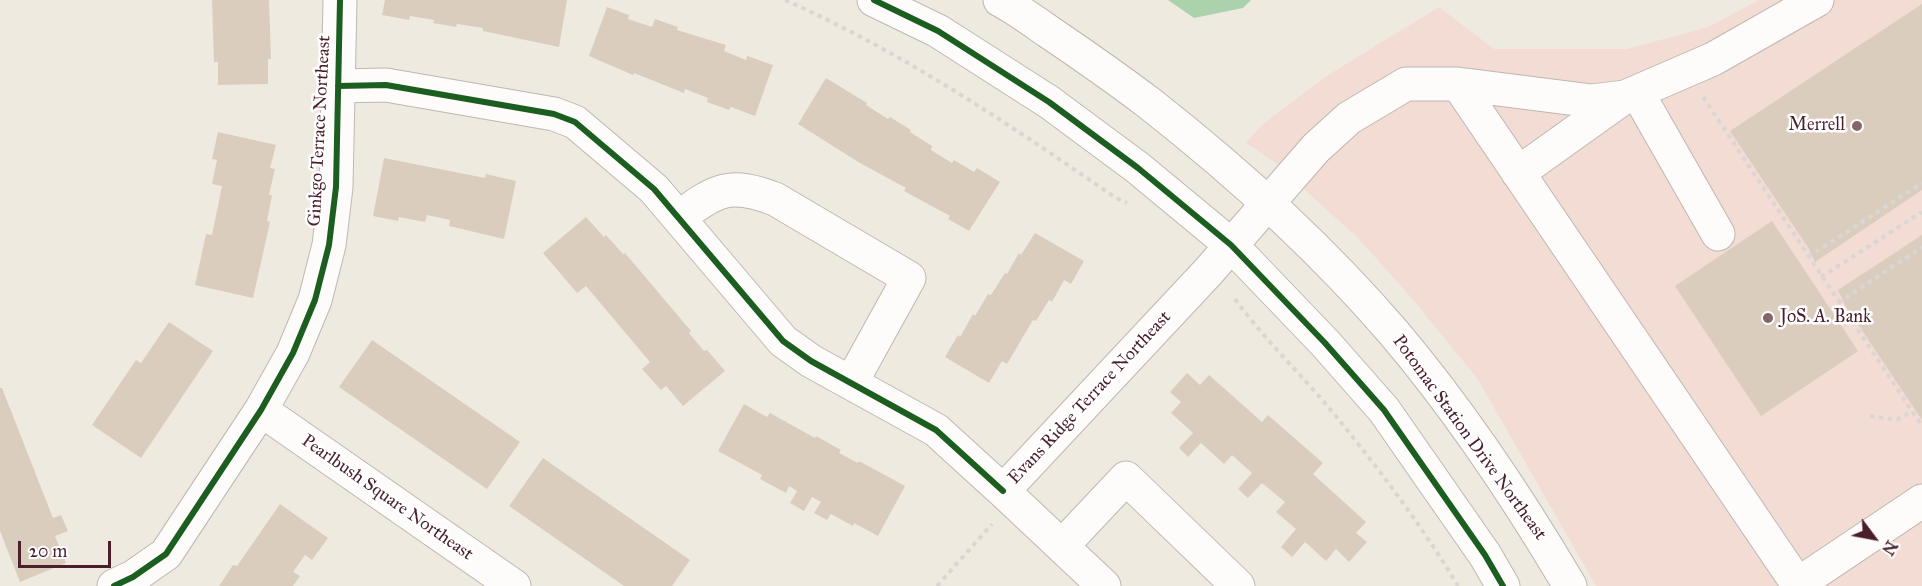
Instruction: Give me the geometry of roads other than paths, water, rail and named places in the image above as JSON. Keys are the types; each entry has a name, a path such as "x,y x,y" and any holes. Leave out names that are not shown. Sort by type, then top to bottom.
{"street":[{"name":"Ginkgo Terrace Northeast","path":"114,586 133,577 166,554 261,410 293,353 315,300 329,245 336,187 340,0"},
{"path":"874,0 938,32 1049,102 1138,168 1231,245 1384,410 1485,555 1503,586"},
{"name":"Potomac Station Drive Northeast","path":"1000,0 1107,71 1230,169 1333,266 1394,333 1437,387 1508,486 1570,586"},
{"path":"1518,172 1631,95 1713,58 1817,0"},
{"path":"1231,245 1316,148 1349,118 1406,84 1458,84 1592,101 1631,95"},
{"path":"1458,84 1799,585 1922,501"},
{"path":"338,86 386,85 554,114 575,122 654,189 783,341 811,361 936,430 1008,496"},
{"path":"1631,95 1718,234"},
{"path":"680,217 706,197 730,190 753,190 776,199 909,278 851,383"},
{"name":"Evans Ridge Terrace Northeast","path":"1104,586 1008,496 1231,245"},
{"name":"Pearlbush Square Northeast","path":"261,410 514,586"},
{"path":"1062,546 1126,478 1238,586"}],"place":[{"name":"Merrell","path":"1857,126"},
{"name":"JoS. A. Bank","path":"1768,318"}]}
